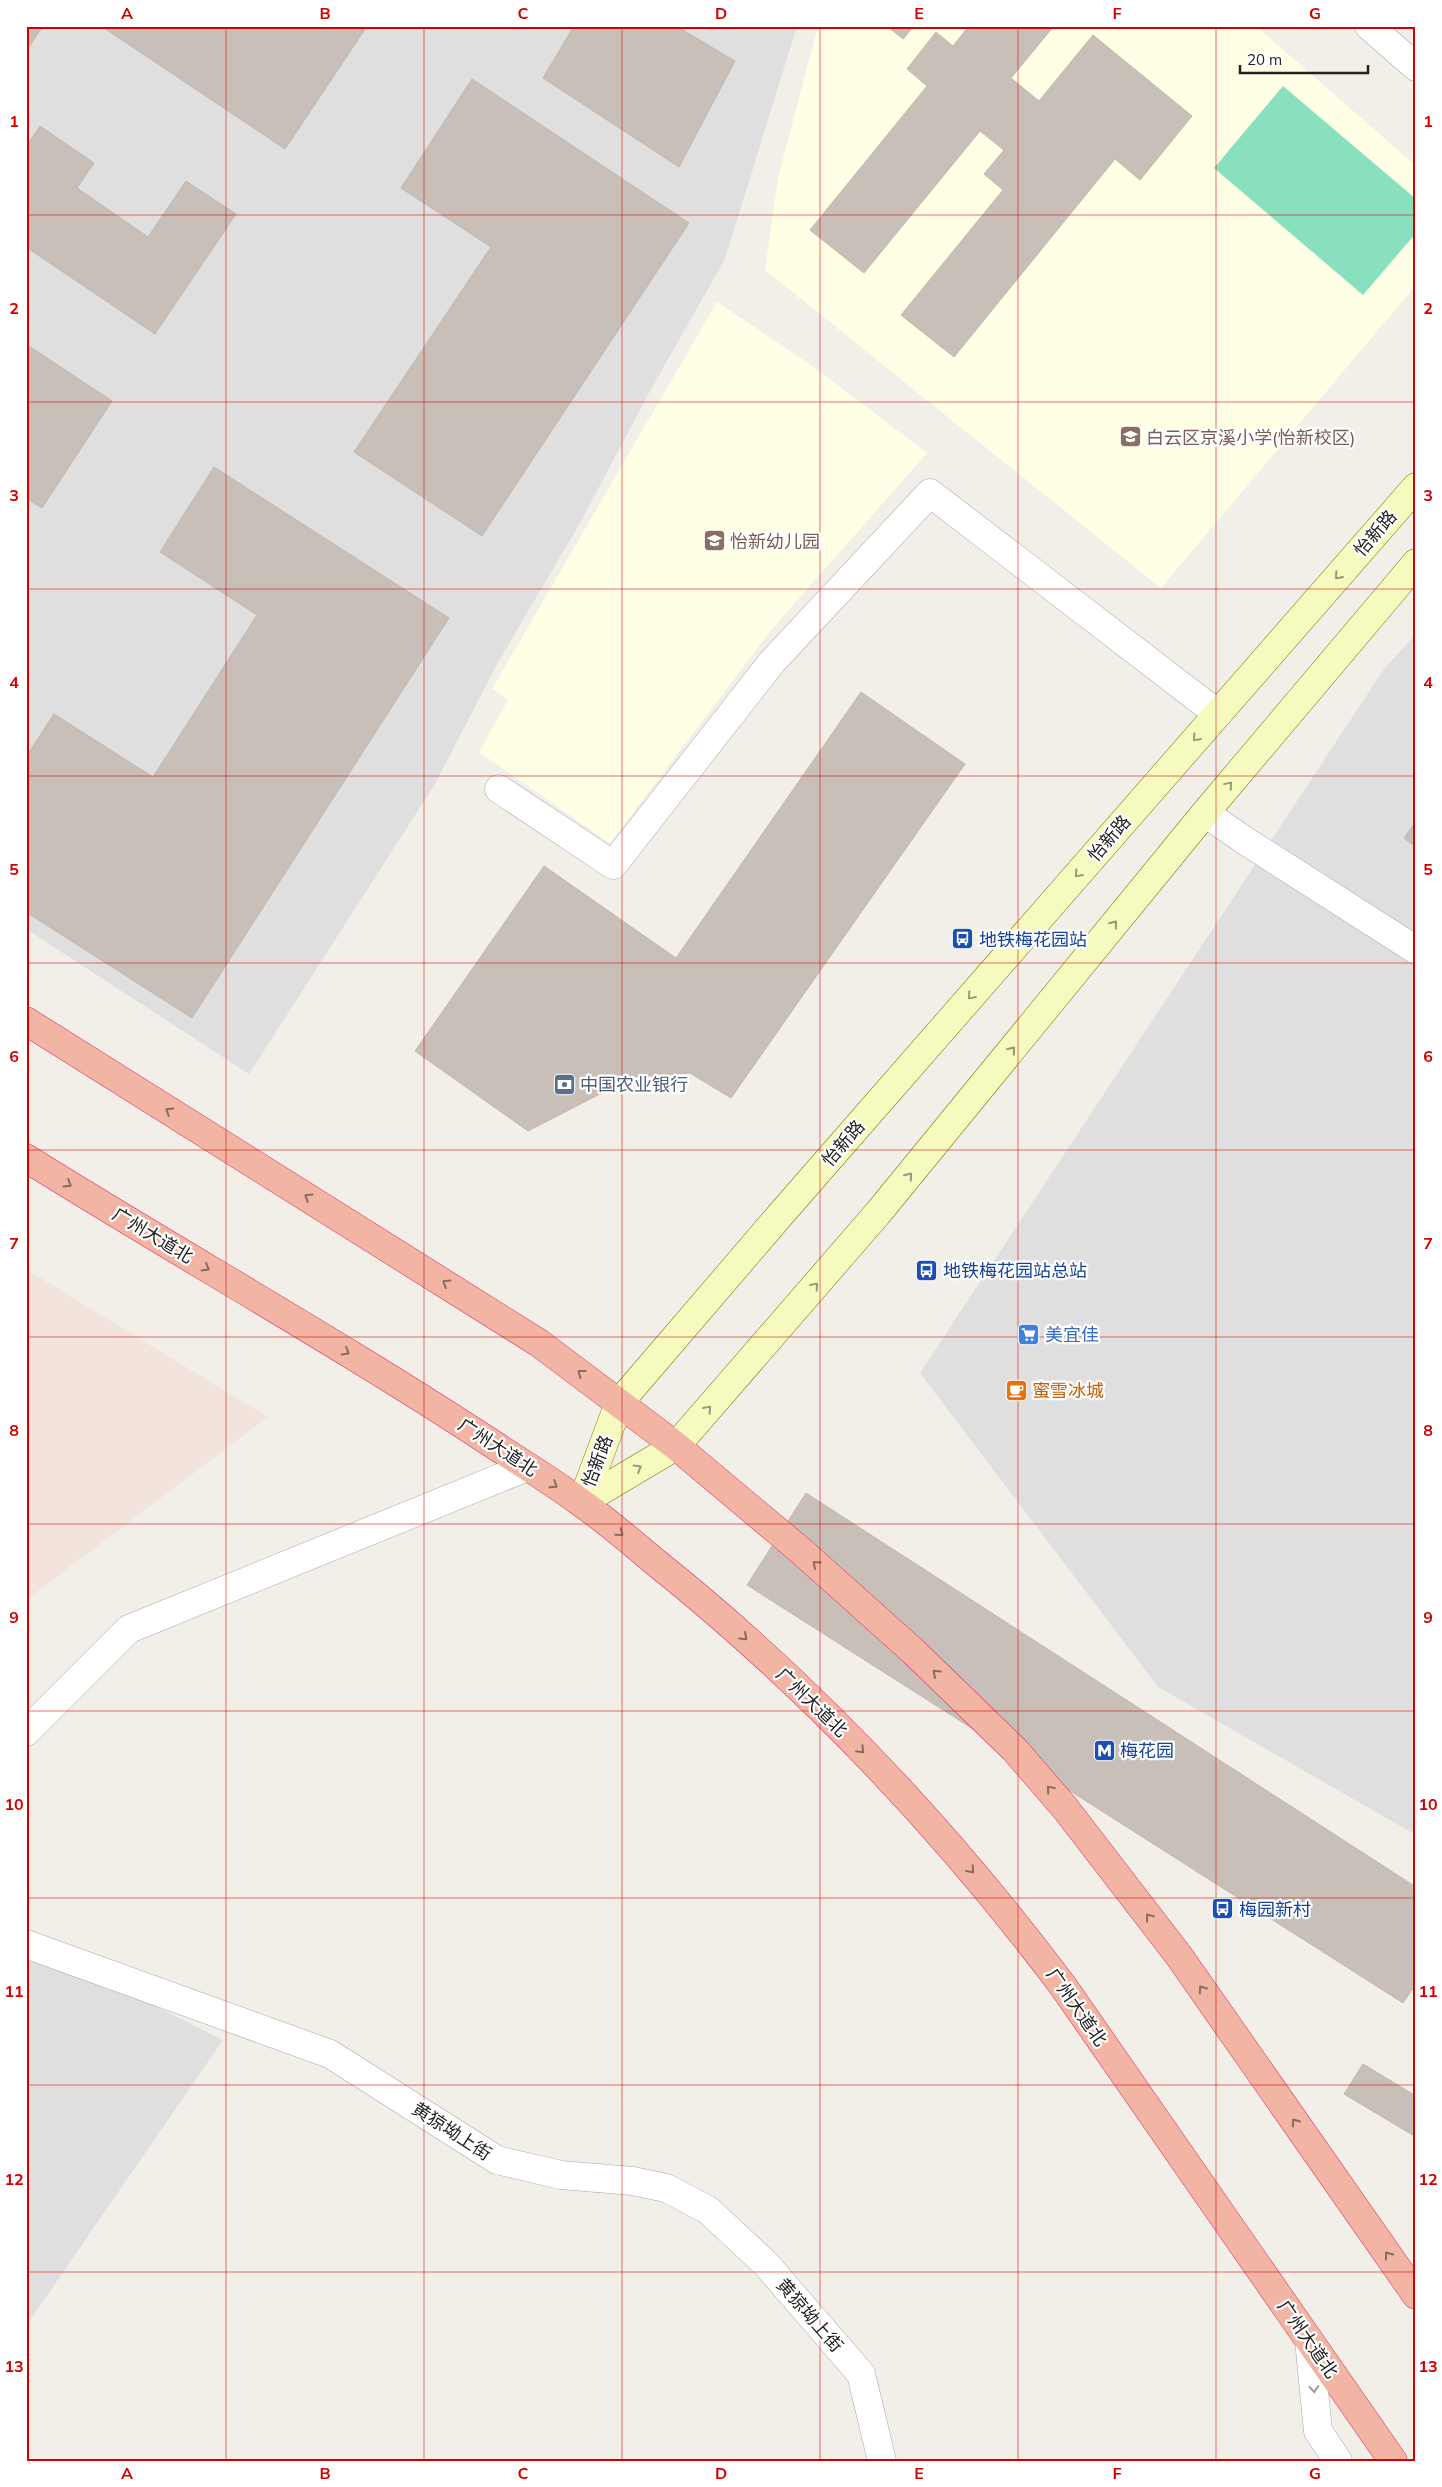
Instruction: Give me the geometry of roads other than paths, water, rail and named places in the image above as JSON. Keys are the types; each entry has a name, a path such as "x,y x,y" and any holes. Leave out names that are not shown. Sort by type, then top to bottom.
{"highway":[{"path":"26,1021 540,1343 676,1446 800,1550 914,1652 1009,1744 1041,1779 1179,1956 1416,2296"},
{"name":"广州大道北","path":"26,1158 348,1353 582,1502 711,1607 814,1702 923,1816 988,1890 1063,1986 1393,2461"}],"main road":[{"name":"怡新路","path":"582,1502 619,1403 1416,487"},
{"name":"怡新路","path":"582,1502 676,1446 878,1213 1205,813 1416,562"}],"street":[{"path":"1370,26 1416,67"},
{"path":"499,789 613,865 772,662 930,493 1218,714"},
{"path":"1205,813 1416,950"},
{"path":"26,1732 128,1629 527,1467"},
{"name":"黄猄坳上街","path":"26,1944 330,2054 497,2160 561,2175 633,2180 666,2188 708,2210 766,2264 861,2374 882,2461"},
{"path":"1309,2340 1318,2431 1338,2461"}],"place":[{"name":"白云区京溪小学(怡新校区)","path":"1130,437"},
{"name":"怡新幼儿园","path":"714,541"},
{"name":"地铁梅花园站","path":"963,939"},
{"name":"中国农业银行","path":"564,1084"},
{"name":"地铁梅花园站总站","path":"927,1270"},
{"name":"美宜佳","path":"1029,1334"},
{"name":"蜜雪冰城","path":"1016,1390"},
{"name":"梅花园","path":"1104,1750"},
{"name":"梅园新村","path":"1223,1909"}]}
